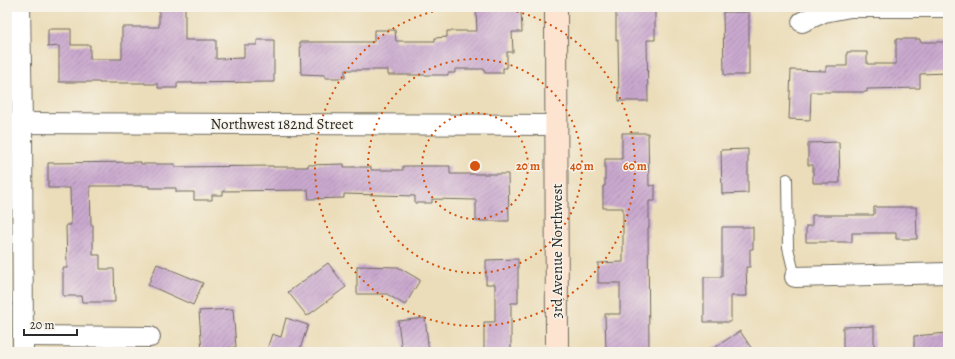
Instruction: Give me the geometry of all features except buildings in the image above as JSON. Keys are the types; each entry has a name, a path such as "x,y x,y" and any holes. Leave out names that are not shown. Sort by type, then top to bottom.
{"street":[{"path":"20,7 15,123 15,266 23,344 150,336"},
{"name":"3rd Avenue Northwest","path":"556,7 557,352"},
{"path":"802,22 824,12 850,7 948,7"},
{"name":"Northwest 182nd Street","path":"15,123 556,125"},
{"path":"795,277 948,274"}],"lane":[{"path":"787,179 788,248 795,277"}]}
